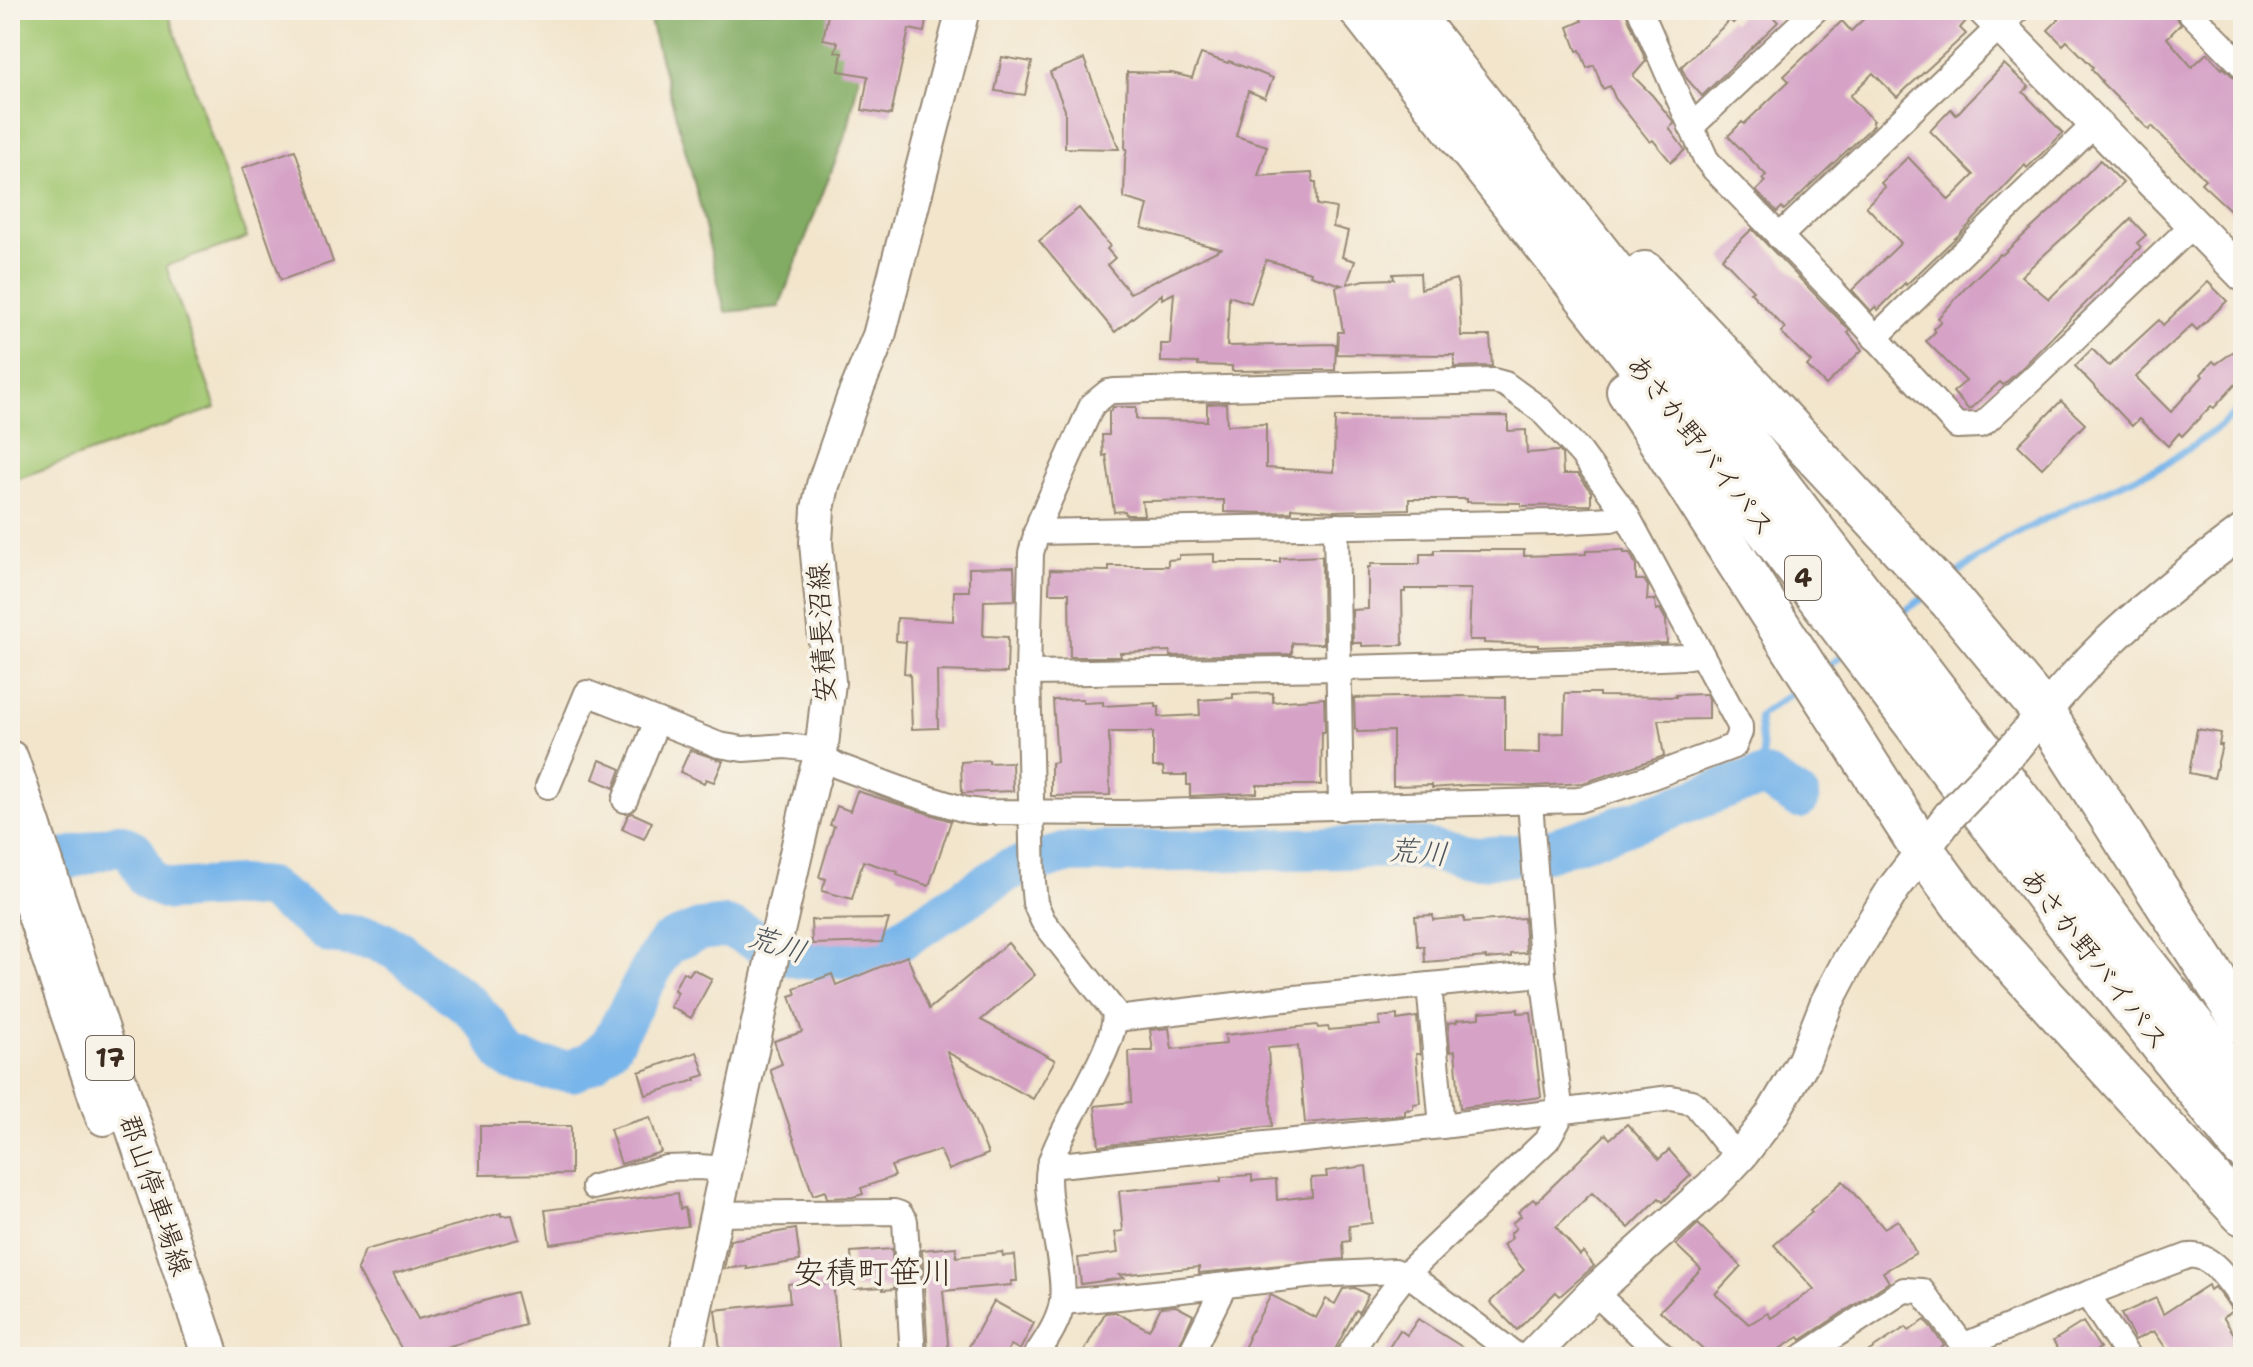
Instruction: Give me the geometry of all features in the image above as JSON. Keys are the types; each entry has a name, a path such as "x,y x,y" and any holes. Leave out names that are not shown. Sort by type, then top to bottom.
{"highway":[{"name":"あさか野バイパス","path":"1361,10 1712,457 2103,970 2243,1148"},
{"name":"あさか野バイパス","path":"1408,10 1711,396 2136,953 2243,1088"},
{"path":"1428,95 1479,189 1504,226 1586,330 1635,401 1922,849 1973,919 2243,1214"},
{"path":"1481,102 1530,142 1630,256 1951,601 2044,713 2243,1023"}],"main road":[{"name":"郡山停車場線","path":"10,759 211,1357"},
{"name":"郡山停車場線","path":"10,838 184,1357"}],"street":[{"name":"安積長沼線","path":"685,1357 780,919 821,754 829,682 818,568 818,509 823,485 886,310 963,10"},
{"path":"1640,10 1706,159 1957,426 1980,425 2194,224"},
{"path":"1691,127 1815,10"},
{"path":"2188,10 2243,66"},
{"path":"1779,237 2001,16 2095,124 2243,275"},
{"path":"1875,338 2095,124"},
{"path":"548,786 587,693 728,747 801,747 821,754 838,766 966,810 1030,814 1579,800 1734,746 1740,726 1626,514 1581,453 1541,410 1505,384 1494,381 1108,392 1092,405 1036,532 1031,553 1028,673 1030,814 1035,903 1048,928 1114,1011 1116,1019 1049,1166 1048,1188 1062,1302 1049,1335 1035,1357"},
{"path":"1036,532 1556,522 1611,519 1626,514"},
{"path":"1336,526 1341,808"},
{"path":"1531,1357 1594,1292 1711,1187 1741,1155 1771,1116 1804,1060 1827,1002 1848,962 1894,888 1950,815 2116,635 2184,576 2243,531"},
{"path":"1028,673 1530,664 1701,654"},
{"path":"625,800 657,721"},
{"path":"1348,1357 1406,1274 1547,1140 1558,1121 1530,802"},
{"path":"1116,1019 1543,974"},
{"path":"1429,985 1442,1126"},
{"path":"1049,1166 1442,1126 1671,1098 1696,1105 1725,1142 1741,1155"},
{"path":"594,1187 666,1168 726,1169"},
{"path":"715,1214 900,1214 905,1221 913,1357"},
{"path":"1802,1357 1904,1290 1922,1291 1968,1351 2087,1294 2197,1254 2208,1259 2243,1300"},
{"path":"1062,1302 1329,1274 1395,1271 1406,1274 1518,1357"},
{"path":"1189,1357 1224,1286"},
{"path":"1594,1292 1664,1357"},
{"path":"2087,1294 2128,1357"}],"green space":[{"path":"10,10 167,10 247,238 166,266 216,408 16,479 10,461"},
{"path":"647,10 873,10 848,128 779,307 725,312 697,193"}],"building":[{"path":"829,10 928,10 924,32 909,29 891,115 862,110 868,76 839,71 842,53 835,52 838,42 823,39"},
{"path":"1596,10 1625,10 1646,61 1633,76 1673,121 1669,128 1685,150 1671,162 1653,140 1650,142 1615,98 1610,86 1603,89 1594,65 1587,68 1580,50 1577,51 1568,27 1582,21 1580,16"},
{"path":"1746,10 1767,10 1778,22 1702,96 1681,67 1730,20 1733,23"},
{"path":"1873,10 1955,10 1966,21 1960,28 1966,34 1897,97 1873,73 1850,96 1874,121 1874,125 1784,210 1782,207 1777,212 1756,191 1765,182 1762,179 1766,175 1728,136 1789,81 1784,76 1842,21 1851,31"},
{"path":"2068,10 2170,10 2181,24 2167,38 2192,67 2207,53 2243,86 2243,222 2201,183 2205,179 2152,126 2149,130 2101,82 2091,69 2093,67 2067,41 2063,45 2048,30"},
{"path":"1201,54 1273,78 1265,98 1248,91 1236,136 1267,146 1258,176 1312,173 1313,182 1316,182 1317,205 1336,208 1333,227 1348,231 1342,257 1355,261 1347,284 1394,279 1393,274 1420,273 1421,289 1456,279 1461,336 1490,336 1492,366 1454,367 1454,355 1337,354 1338,332 1343,332 1336,287 1342,285 1310,275 1311,272 1266,260 1251,303 1229,296 1227,346 1336,344 1335,370 1232,371 1232,366 1161,362 1161,344 1170,344 1174,293 1162,299 1162,294 1115,332 1039,241 1079,208 1110,246 1107,249 1115,258 1107,265 1130,293 1221,249 1142,228 1148,205 1124,198 1127,72 1172,73 1192,78"},
{"path":"1002,57 1032,62 1025,95 995,91"},
{"path":"1084,59 1119,149 1065,148 1065,110 1050,72"},
{"path":"2004,64 2029,87 2023,92 2063,133 2027,168 2025,165 1968,226 1906,285 1878,310 1875,307 1871,311 1852,290 1901,243 1866,206 1885,187 1881,183 1908,157 1949,200 1974,175 1930,131 1951,109 1956,115"},
{"path":"295,150 333,262 281,280 242,168"},
{"path":"2100,160 2123,183 2021,276 2049,299 2131,219 2146,235 2137,243 2141,247 2019,371 2003,385 2000,382 1969,410 1953,392 1966,381 1926,341 1941,321 1938,318 1970,283 2060,202"},
{"path":"1752,229 1850,331 1848,333 1862,350 1826,385 1807,366 1811,362 1781,332 1785,328 1722,258"},
{"path":"2208,282 2227,301 2197,330 2192,325 2136,377 2171,412 2213,361 2216,364 2243,345 2243,376 2214,408 2211,406 2168,446 2139,419 2132,426 2075,366 2092,349 2109,366 2159,320 2163,325"},
{"path":"2061,401 2085,424 2042,468 2018,445"},
{"path":"1226,403 1227,425 1266,424 1266,468 1334,472 1335,417 1508,416 1508,431 1526,430 1527,453 1559,451 1562,454 1563,474 1578,474 1591,492 1591,505 1521,506 1521,503 1467,502 1467,499 1409,499 1409,509 1333,511 1292,508 1292,512 1264,513 1224,512 1224,500 1142,501 1144,515 1114,512 1102,435 1109,435 1109,411 1113,407 1136,407 1136,418 1141,420 1207,421 1207,404"},
{"path":"1434,550 1524,550 1524,556 1624,550 1624,553 1630,553 1636,565 1636,580 1644,580 1648,586 1647,600 1655,600 1656,610 1660,609 1666,620 1667,643 1538,647 1469,640 1471,589 1405,589 1402,592 1403,645 1362,646 1362,643 1353,643 1352,610 1368,609 1368,567 1371,564 1420,564 1420,554 1434,554"},
{"path":"1214,554 1214,562 1280,562 1280,558 1322,556 1323,644 1292,643 1292,654 1170,656 1170,651 1120,653 1121,657 1070,657 1069,593 1049,593 1050,570 1109,571 1109,566 1168,566 1168,560 1179,559 1179,555"},
{"path":"1014,567 1015,600 984,601 983,636 1008,637 1007,673 937,671 938,728 912,729 910,674 904,673 906,642 896,641 897,618 953,621 954,591 969,591 969,568"},
{"path":"1273,693 1273,702 1324,698 1321,785 1257,785 1257,793 1190,796 1187,775 1164,775 1163,767 1153,767 1153,732 1109,732 1110,795 1051,796 1051,763 1057,762 1053,700 1083,699 1083,703 1103,702 1103,706 1156,703 1159,717 1200,715 1199,700 1233,698 1233,694"},
{"path":"1565,693 1676,697 1706,694 1709,719 1658,720 1664,756 1583,783 1535,786 1393,786 1393,731 1357,732 1355,729 1354,698 1505,697 1505,752 1540,753 1540,734 1564,733"},
{"path":"2197,729 2221,733 2219,745 2222,745 2214,778 2189,773"},
{"path":"690,750 723,761 714,782 706,779 704,783 680,772"},
{"path":"600,760 621,769 614,788 593,779"},
{"path":"989,760 989,763 1012,762 1013,791 962,793 961,762"},
{"path":"857,791 951,821 929,886 863,861 852,899 822,891 826,879 819,877 834,826 830,825 837,806 850,811"},
{"path":"632,813 652,822 644,839 622,829"},
{"path":"1433,915 1433,920 1464,917 1464,922 1524,918 1526,953 1511,954 1511,957 1425,962 1424,946 1418,946 1415,916"},
{"path":"889,919 882,942 812,944 811,920"},
{"path":"1008,943 1035,975 981,1020 1055,1060 1033,1099 947,1052 988,1154 949,1170 940,1150 891,1166 895,1176 861,1188 863,1194 827,1198 825,1191 813,1195 770,1069 782,1064 774,1041 802,1032 790,996 796,994 794,988 832,974 836,985 907,956 929,1009"},
{"path":"693,969 712,979 691,1018 670,1007 683,972 689,975"},
{"path":"1518,1009 1518,1013 1531,1012 1541,1097 1460,1108 1455,1051 1450,1052 1448,1023 1480,1018 1480,1012"},
{"path":"1397,1015 1397,1020 1417,1017 1420,1054 1416,1054 1420,1103 1413,1104 1413,1109 1405,1110 1405,1115 1305,1123 1298,1046 1268,1048 1272,1126 1099,1146 1095,1106 1131,1102 1129,1051 1153,1051 1150,1030 1169,1028 1172,1049 1226,1044 1225,1035 1317,1025 1329,1030 1380,1025 1379,1017"},
{"path":"697,1052 705,1075 646,1095 639,1072"},
{"path":"650,1117 661,1152 621,1164 610,1129"},
{"path":"1627,1124 1659,1159 1669,1150 1691,1175 1663,1202 1659,1198 1629,1228 1592,1193 1556,1227 1594,1266 1560,1296 1556,1292 1517,1330 1490,1302 1524,1270 1503,1245 1512,1238 1510,1234 1516,1228 1512,1223 1521,1216 1518,1212 1533,1199 1536,1202 1606,1134 1610,1139"},
{"path":"480,1126 571,1126 571,1174 480,1175"},
{"path":"1366,1166 1372,1223 1349,1226 1350,1241 1343,1242 1344,1259 1199,1273 1199,1267 1119,1275 1124,1278 1081,1284 1078,1258 1118,1253 1115,1232 1123,1231 1119,1191 1252,1175 1252,1181 1276,1179 1277,1200 1312,1196 1311,1178 1327,1177 1326,1171"},
{"path":"1843,1181 1884,1228 1898,1220 1916,1253 1883,1272 1889,1282 1801,1340 1799,1337 1766,1357 1711,1357 1660,1311 1701,1269 1676,1245 1698,1224 1741,1266 1715,1294 1749,1324 1768,1313 1771,1318 1814,1289 1774,1245"},
{"path":"678,1193 680,1209 685,1208 688,1226 550,1244 545,1210"},
{"path":"501,1213 501,1216 512,1215 519,1239 393,1274 418,1319 516,1292 525,1325 435,1350 439,1357 406,1357 357,1269 365,1250"},
{"path":"796,1229 800,1261 747,1269 747,1266 724,1269 730,1240"},
{"path":"956,1247 956,1257 1002,1252 1003,1256 1015,1255 1017,1281 1011,1281 1011,1285 943,1291 949,1353 928,1355 922,1250"},
{"path":"892,1249 894,1289 853,1289 851,1252"},
{"path":"815,1281 815,1284 833,1283 840,1357 721,1357 715,1310 790,1302 788,1284"},
{"path":"2208,1285 2210,1290 2214,1287 2233,1311 2223,1317 2243,1348 2243,1357 2172,1357 2154,1331 2135,1340 2121,1314 2156,1298 2163,1314"},
{"path":"1355,1288 1368,1295 1359,1312 1356,1310 1331,1357 1240,1357 1271,1295 1316,1318 1326,1299 1335,1304 1343,1289"},
{"path":"994,1301 1034,1323 1020,1350 1011,1345 1004,1357 970,1357 974,1351 966,1352"},
{"path":"1176,1306 1193,1315 1174,1357 1081,1357 1105,1313 1115,1312 1149,1330 1161,1307"},
{"path":"1418,1319 1478,1357 1383,1357 1400,1330 1407,1335"},
{"path":"1925,1320 1944,1345 1926,1357 1860,1357 1906,1327 1909,1331"},
{"path":"2083,1322 2100,1348 2087,1357 2064,1357 2053,1341"}],"waterway":[{"path":"1947,580 2001,542 2072,505 2164,465 2220,427 2243,405"},
{"path":"1895,618 1927,595"},
{"path":"1824,669 1846,653"},
{"path":"1765,777 1759,716 1801,686"},
{"name":"荒川","path":"10,875 119,844 134,851 148,879 171,890 240,886 268,888 331,933 374,939 397,950 470,1006 512,1060 572,1071 593,1061 611,1044 668,943 700,930 726,927 801,958 868,957 1009,870 1066,853 1411,847 1476,858 1507,856 1546,851 1765,777 1799,798"}],"district":[{"name":"安積町笹川","path":"873,1272"}]}
